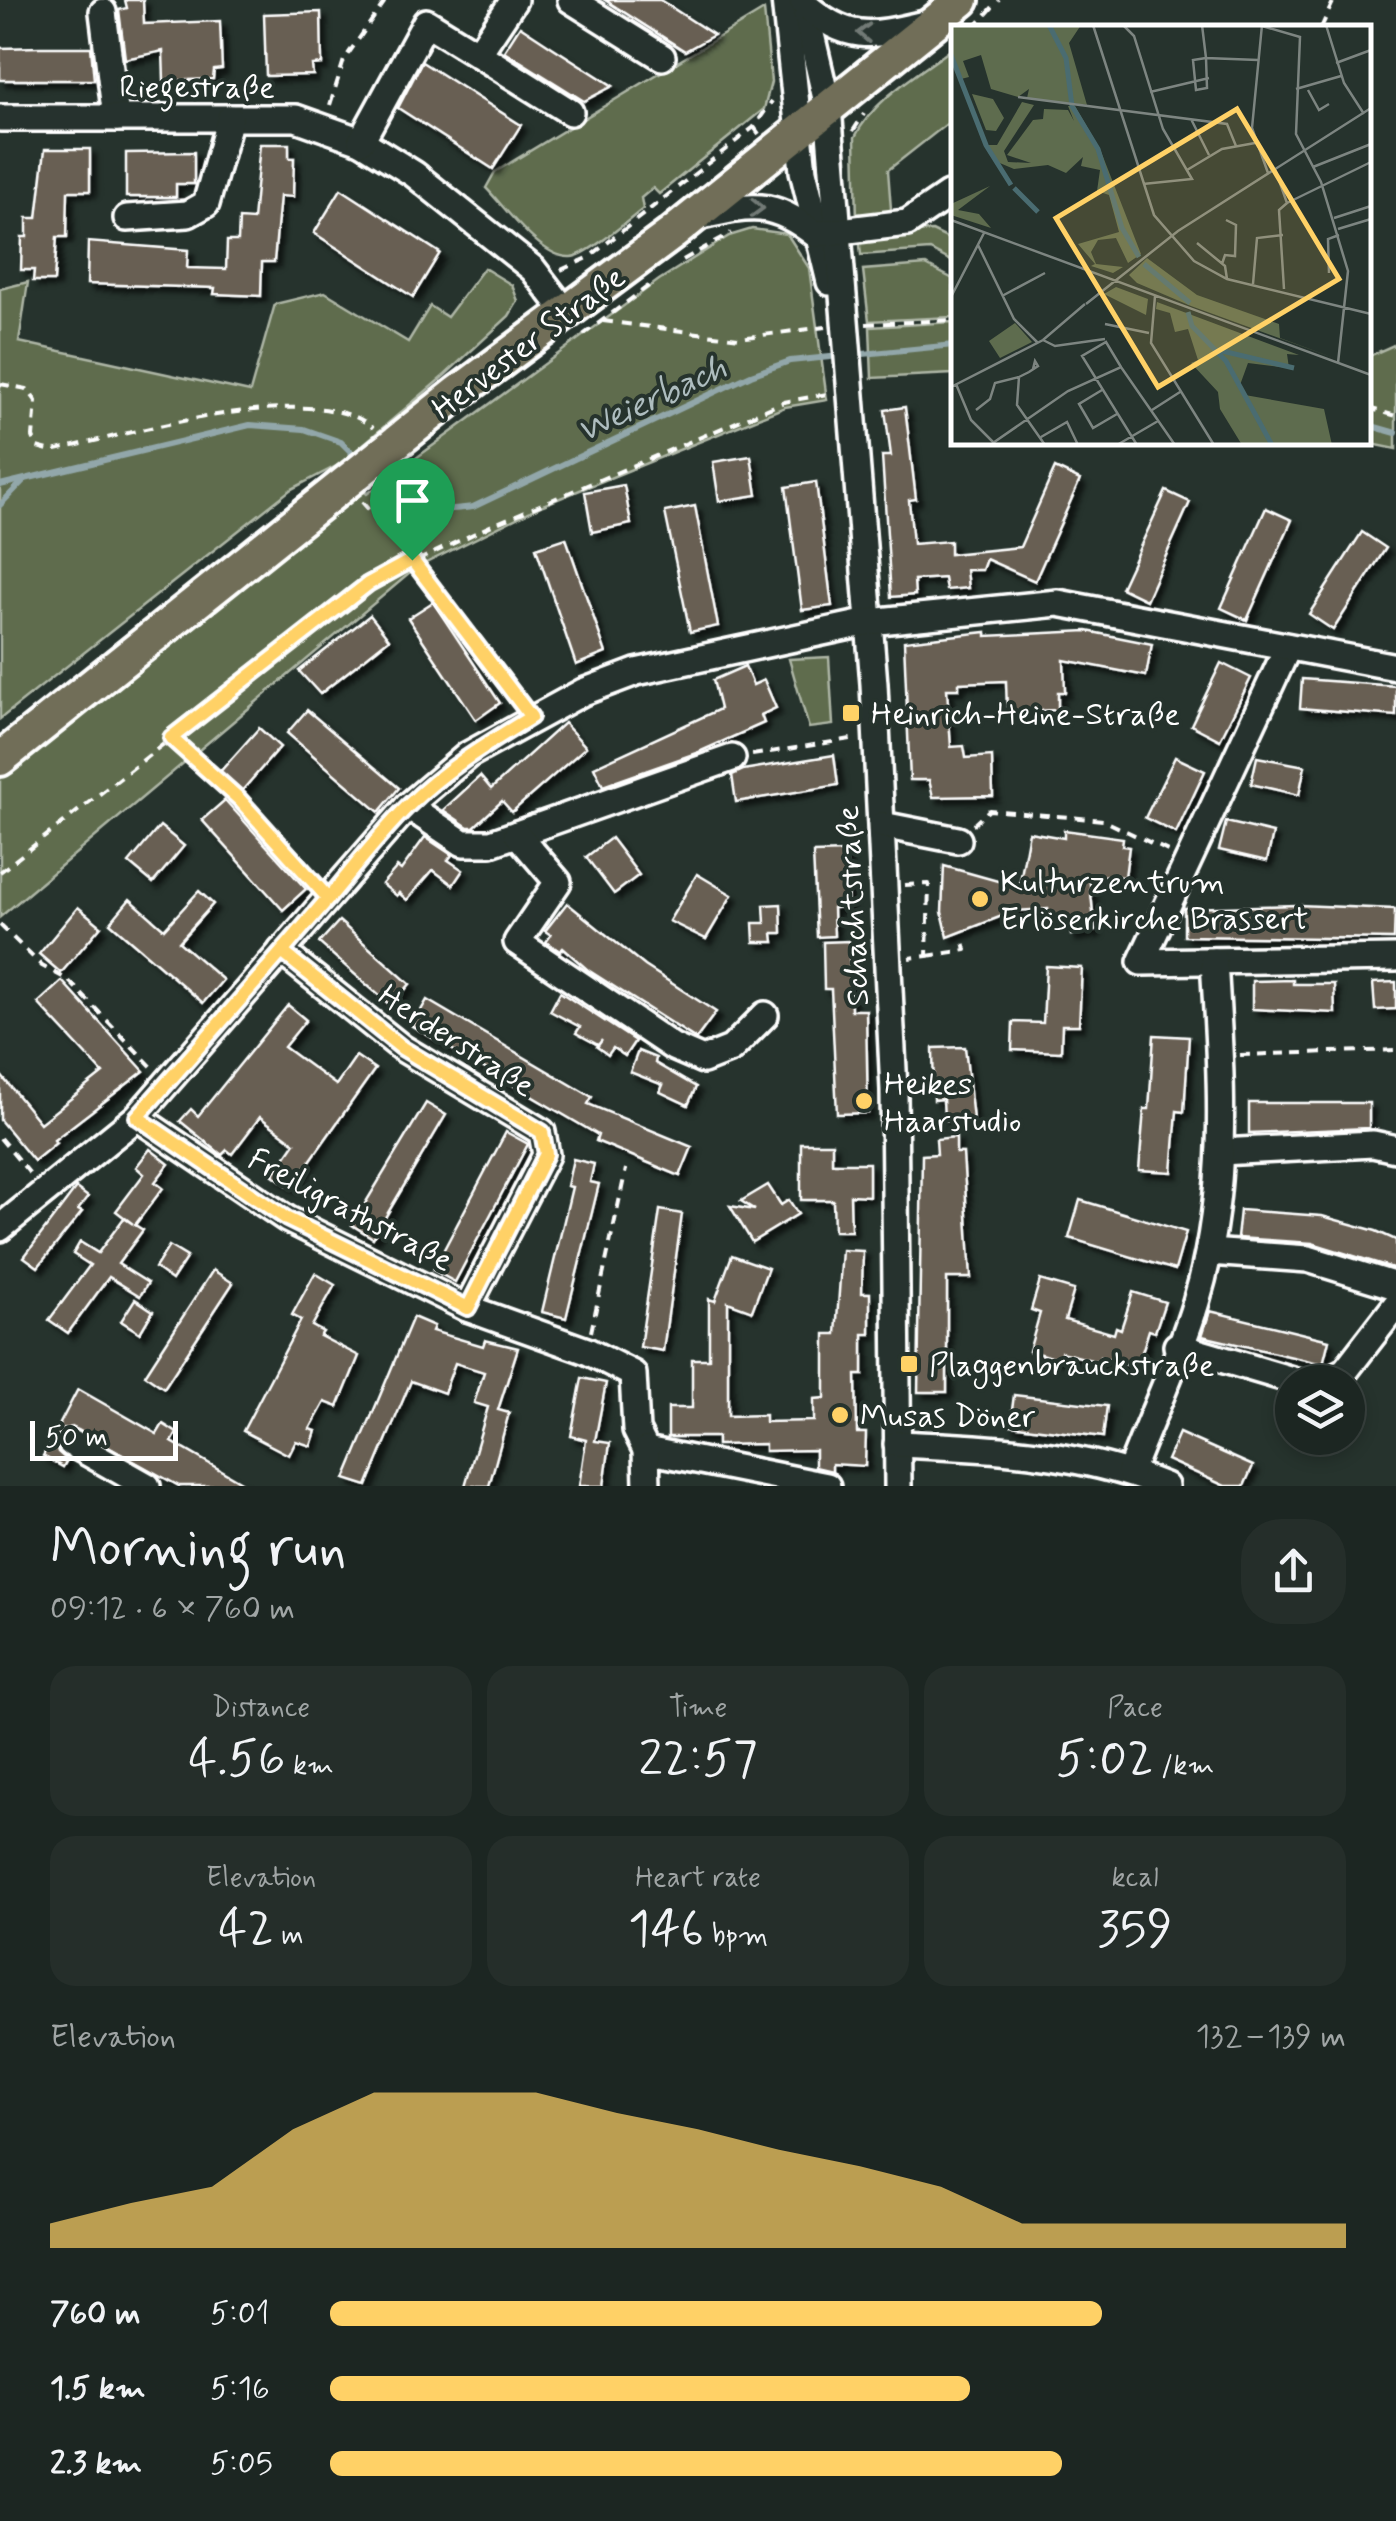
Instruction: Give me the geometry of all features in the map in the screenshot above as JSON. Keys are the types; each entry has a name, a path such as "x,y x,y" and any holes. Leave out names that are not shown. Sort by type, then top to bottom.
{"main road":[{"name":"Hervester Straße","path":"0,759 346,483 692,218 962,0"}],"street":[{"path":"478,54 514,0"},
{"path":"571,0 662,57"},
{"path":"797,1 836,29 853,34 880,34 934,22"},
{"name":"Schachtstraße","path":"797,1 828,107 832,160 826,232"},
{"name":"Schachtstraße","path":"797,1 799,130 826,232 844,332 869,622 894,1090 898,1486"},
{"path":"103,12 116,118"},
{"path":"361,141 426,22 570,112"},
{"name":"Riegestraße","path":"0,118 296,118 361,141 414,174 533,269 566,312"},
{"path":"127,218 188,214 206,204 230,118"},
{"path":"692,218 763,206 826,232 908,223 948,195"},
{"path":"0,1228 137,1117 408,806 468,755 531,717 636,672 869,622 1058,602 1396,667"},
{"path":"1288,646 1140,962 1396,958"},
{"path":"408,806 463,844 490,843 732,758"},
{"path":"882,825 958,840"},
{"path":"518,834 558,882 517,942 673,1047 703,1060 730,1049 764,1015"},
{"name":"Herderstraße","path":"282,952 402,1048 542,1132 547,1141 546,1154 468,1308"},
{"path":"1130,1472 1196,1305 1209,1252 1224,1110 1214,961"},
{"name":"Freiligrathstraße","path":"137,1117 287,1219 468,1308 586,1351 634,1374 636,1430 646,1450"},
{"path":"1220,1152 1373,1144 1396,1149"},
{"path":"1209,1252 1308,1259 1396,1286"},
{"path":"1350,1365 1396,1304"},
{"path":"1177,1346 1275,1375"},
{"path":"71,1443 148,1486"},
{"path":"896,1444 1022,1449 1130,1472 1164,1486"},
{"path":"647,1486 646,1450 827,1486"}],"path":[{"path":"322,128 344,60 386,0"},
{"path":"977,25 998,0"},
{"path":"1322,25 1334,0"},
{"path":"832,160 850,152 849,137 868,107"},
{"path":"545,284 564,268 588,258 754,128"},
{"path":"681,262 732,233"},
{"path":"666,274 603,321 738,338 951,320"},
{"path":"0,384 27,389 36,401 33,437 37,447 52,451 232,412 294,407 337,409 364,421 380,435"},
{"path":"0,872 368,584 412,560 784,402 849,385"},
{"path":"1371,409 1396,416"},
{"path":"346,483 412,560 531,717"},
{"path":"732,758 876,734"},
{"path":"171,738 239,799 328,898"},
{"path":"958,840 989,810 1076,815 1103,820 1188,860"},
{"path":"885,886 929,884 928,956"},
{"path":"0,925 42,966 68,980 168,1083"},
{"path":"887,961 969,949 964,936"},
{"path":"1220,1056 1396,1050"},
{"path":"0,1138 46,1191"},
{"path":"586,1351 626,1169"}],"green space":[{"path":"764,10 771,82 764,109 659,194 653,188 641,198 643,209 597,244 571,257 548,250 486,188 495,172"},
{"path":"951,49 951,121 888,170 891,209 883,219 857,221 855,137 874,110"},
{"path":"752,229 787,234 809,268 827,400 785,407 543,505 416,568 0,917 0,773 361,489 367,494 659,280 729,236"},
{"path":"932,231 951,240 951,261 930,250 861,255 859,235"},
{"path":"926,265 951,278 951,317 869,321 863,270"},
{"path":"484,268 512,285 518,301 509,316 340,464 290,490 0,719 0,289 28,282 19,342 250,392 275,304 325,292 408,342 430,306 447,317"},
{"path":"951,322 951,374 872,378 870,327"},
{"path":"1396,344 1396,449 1371,444 1371,355"},
{"path":"829,657 833,725 809,728 789,659"}],"building":[{"path":"125,0 143,0 144,24 220,21 222,69 214,70 213,79 164,81 163,51 125,59 119,10 127,8"},
{"path":"605,0 660,0 714,35 685,51"},
{"path":"321,12 322,64 312,65 313,75 266,76 264,14"},
{"path":"520,26 613,86 584,101 504,51"},
{"path":"91,47 94,80 0,80 0,48"},
{"path":"422,62 521,125 493,169 398,108"},
{"path":"260,144 289,144 289,158 294,158 293,197 280,196 274,262 262,262 261,296 214,294 215,288 87,284 88,242 188,250 187,268 226,269 227,241 238,241 239,219 253,220"},
{"path":"45,149 90,149 90,191 68,191 67,237 57,237 54,281 33,281 34,270 21,270 22,237 27,237 27,218 37,218"},
{"path":"194,152 194,184 176,184 176,197 126,197 126,153"},
{"path":"341,189 440,253 413,297 314,233"},
{"path":"905,407 916,499 909,500 913,544 950,541 950,554 1020,547 1055,468 1080,480 1035,581 986,559 982,570 966,570 968,588 946,590 944,578 914,580 915,595 891,597 882,456 891,456 885,410"},
{"path":"751,456 757,495 719,501 713,462"},
{"path":"816,482 832,606 802,610 786,487"},
{"path":"624,485 631,524 592,532 585,492"},
{"path":"1166,491 1190,502 1146,600 1121,588"},
{"path":"695,506 718,626 690,632 665,512"},
{"path":"1266,508 1292,520 1247,620 1221,608"},
{"path":"1362,532 1386,548 1333,630 1309,614"},
{"path":"566,538 606,653 576,665 536,548"},
{"path":"433,602 500,703 476,720 408,618"},
{"path":"370,615 389,639 320,694 299,671"},
{"path":"1087,631 1152,644 1146,676 1064,660 1065,692 1058,692 1058,710 1007,712 1006,681 959,683 959,689 947,689 951,747 964,746 966,758 992,756 993,796 933,797 929,780 910,780 904,641 986,632 986,636"},
{"path":"1221,663 1251,678 1220,740 1191,725"},
{"path":"745,666 753,685 764,680 776,708 761,715 764,723 699,752 603,786 594,767 720,709 713,680"},
{"path":"1302,679 1396,686 1396,716 1300,708"},
{"path":"307,710 399,788 379,812 287,733"},
{"path":"564,723 586,747 512,812 502,801 474,827 468,827 443,810 480,776 491,789"},
{"path":"259,728 280,747 240,793 218,774"},
{"path":"834,755 838,785 736,802 732,775"},
{"path":"1175,757 1205,771 1176,833 1145,818"},
{"path":"1257,757 1305,766 1299,795 1251,784"},
{"path":"225,800 306,889 283,910 202,820"},
{"path":"1226,822 1273,833 1267,861 1219,850"},
{"path":"160,826 184,846 153,883 129,863"},
{"path":"1064,830 1123,838 1122,846 1129,847 1125,877 1089,875 1095,931 1071,935 1068,918 1047,917 1048,909 1015,911 948,937 942,912 944,866 1019,887 1029,832 1064,838"},
{"path":"425,837 452,855 448,860 463,870 453,885 433,870 407,900 382,884 397,867 401,870"},
{"path":"611,838 639,875 614,894 586,857"},
{"path":"846,852 848,907 833,908 834,936 817,937 813,853"},
{"path":"697,874 732,895 706,939 669,921"},
{"path":"199,891 213,904 179,942 223,980 203,1003 110,923 130,899 164,929"},
{"path":"567,903 645,966 716,1012 696,1039 588,970 563,948 560,951 546,942 551,935 545,931"},
{"path":"781,904 782,933 773,933 774,942 754,942 753,923 765,923 764,905"},
{"path":"1298,905 1395,909 1394,939 1184,936 1184,908"},
{"path":"78,907 101,926 61,973 39,954"},
{"path":"339,921 410,984 391,1006 319,943"},
{"path":"849,941 851,1010 866,1010 868,1113 837,1114 831,989 824,989 823,942"},
{"path":"1046,966 1082,968 1079,1025 1062,1025 1061,1052 1012,1050 1013,1022 1043,1023"},
{"path":"1293,980 1293,984 1334,984 1335,1013 1252,1009 1252,981"},
{"path":"62,981 144,1071 54,1140 56,1143 34,1161 0,1120 0,1074 40,1123 103,1073 38,1003"},
{"path":"1396,982 1396,1009 1375,1010 1373,983"},
{"path":"560,992 635,1041 625,1056 613,1048 608,1055 597,1047 602,1040 598,1045 576,1033 580,1027 550,1011"},
{"path":"427,1000 592,1097 588,1104 692,1147 680,1176 596,1141 598,1135 412,1026"},
{"path":"288,1005 306,1020 284,1047 336,1085 356,1056 375,1069 291,1188 273,1175 295,1143 260,1117 232,1154 227,1150 222,1155 180,1121 191,1109 198,1116"},
{"path":"1154,1035 1189,1037 1184,1112 1177,1111 1172,1172 1139,1170 1144,1109 1149,1109"},
{"path":"965,1047 973,1119 944,1120 943,1099 934,1100 933,1048"},
{"path":"638,1051 656,1058 655,1063 696,1087 688,1105 660,1092 663,1085 630,1072"},
{"path":"426,1103 446,1115 373,1238 352,1225"},
{"path":"1249,1103 1369,1103 1369,1128 1249,1133"},
{"path":"506,1132 528,1144 455,1282 433,1270"},
{"path":"956,1137 956,1153 963,1153 971,1278 947,1278 947,1392 918,1392 922,1155 937,1154 936,1139"},
{"path":"801,1143 832,1143 832,1163 869,1163 869,1196 850,1195 851,1231 834,1231 833,1200 801,1200"},
{"path":"150,1149 169,1164 155,1182 163,1188 135,1225 143,1230 118,1264 148,1283 140,1296 109,1277 68,1333 49,1320 90,1265 73,1254 80,1242 98,1253 124,1218 133,1224 116,1211 144,1174 136,1167"},
{"path":"573,1159 594,1164 590,1182 599,1184 566,1318 542,1312 572,1187 567,1186"},
{"path":"768,1185 781,1205 789,1200 798,1214 752,1242 730,1206 755,1210 741,1201"},
{"path":"76,1188 88,1197 78,1210 82,1212 38,1267 24,1257"},
{"path":"1080,1200 1186,1232 1175,1270 1069,1238"},
{"path":"660,1210 682,1214 663,1351 640,1347"},
{"path":"1240,1210 1322,1216 1376,1231 1396,1240 1396,1269 1312,1243 1237,1238"},
{"path":"169,1246 187,1257 172,1280 155,1268"},
{"path":"842,1250 863,1251 862,1293 870,1293 870,1334 863,1334 863,1375 856,1375 857,1433 866,1433 865,1466 832,1464 832,1471 815,1467 815,1450 765,1451 765,1444 717,1445 717,1437 668,1437 668,1408 692,1408 692,1359 709,1359 709,1299 715,1301 732,1255 768,1268 752,1311 728,1302 728,1416 765,1415 765,1422 814,1421 814,1399 825,1398 825,1334 836,1334"},
{"path":"213,1270 233,1283 164,1388 145,1375"},
{"path":"315,1273 335,1285 312,1326 323,1332 320,1336 359,1356 338,1407 325,1402 310,1429 316,1431 311,1446 296,1441 289,1455 243,1431 301,1320 292,1315"},
{"path":"1040,1280 1074,1290 1065,1320 1114,1334 1116,1327 1121,1329 1133,1292 1165,1302 1155,1332 1149,1330 1137,1368 1100,1357 1099,1362 1061,1352 1059,1359 1029,1351 1040,1313 1031,1310"},
{"path":"135,1299 153,1311 140,1333 121,1321"},
{"path":"1210,1311 1329,1340 1323,1364 1202,1336"},
{"path":"413,1317 434,1326 432,1331 483,1346 485,1340 518,1348 498,1410 509,1413 489,1486 465,1486 488,1407 474,1403 484,1372 455,1363 444,1393 411,1381 367,1486 345,1479"},
{"path":"582,1378 606,1383 595,1441 610,1443 604,1486 579,1486 586,1440 571,1436"},
{"path":"78,1389 157,1434 163,1424 177,1433 172,1442 248,1486 179,1486 72,1427 62,1430 55,1442 58,1452 67,1460 63,1467 43,1456"},
{"path":"1014,1395 1107,1406 1103,1437 1010,1425"},
{"path":"1179,1433 1253,1466 1244,1486 1225,1486 1167,1460"}],"waterway":[{"name":"Weierbach","path":"853,355 951,345"},
{"name":"Weierbach","path":"382,486 403,501 424,508 473,507 751,375 790,361 840,356"},
{"name":"Weierbach","path":"0,485 250,425 304,429 341,442 351,452"},
{"name":"Weierbach","path":"1371,426 1396,433"},
{"path":"0,505 23,481"}],"place":[{"name":"Heinrich-Heine-Straße","path":"851,713"},
{"name":"Kulturzentrum Erlöserkirche Brassert","path":"980,899"},
{"name":"Heikes Haarstudio","path":"864,1101"},
{"name":"Plaggenbrauckstraße","path":"909,1364"},
{"name":"Musas Döner","path":"840,1415"}],"route":[{"path":"412,560 368,584 171,738 239,799 328,898 282,952 402,1048 472,1094 542,1132 547,1141 546,1154 468,1308 287,1219 137,1117 168,1083 282,952 408,806 468,755 531,717 412,560"}]}
